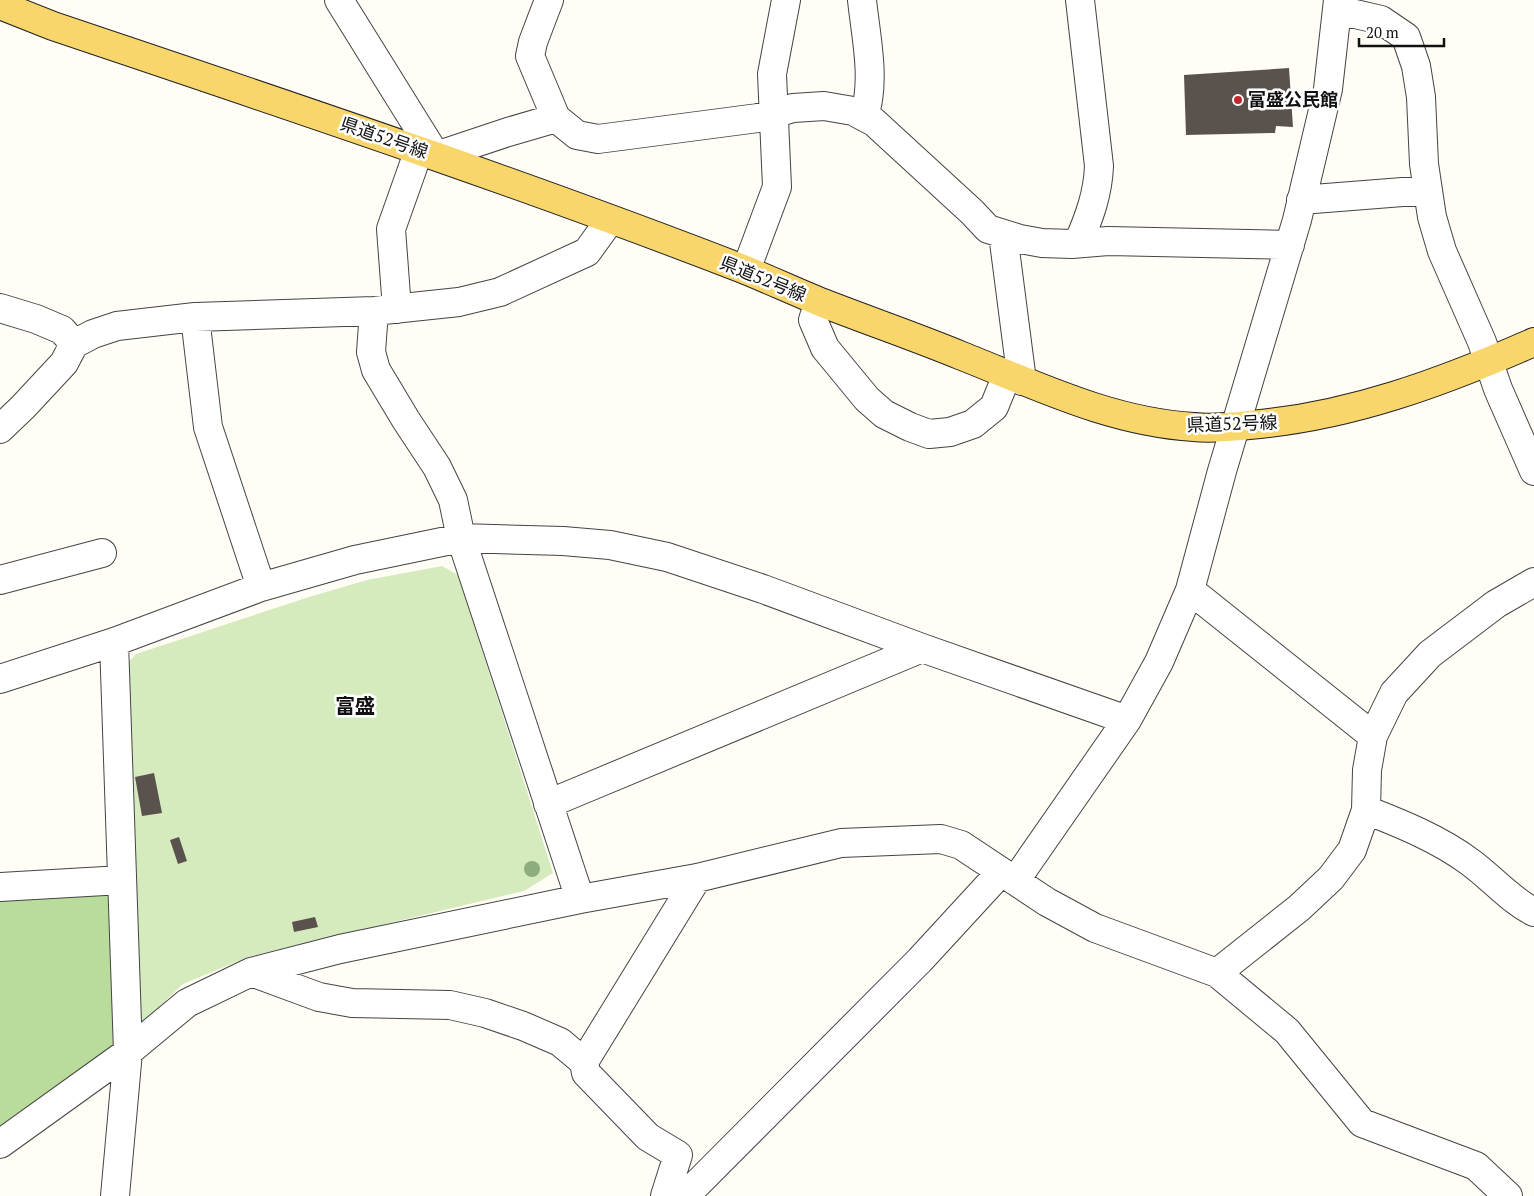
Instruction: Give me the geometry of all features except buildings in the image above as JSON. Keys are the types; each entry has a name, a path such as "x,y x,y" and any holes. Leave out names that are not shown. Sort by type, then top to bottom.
{"main road":[{"name":"県道52号線","path":"0,5 53,26 427,153 610,220 746,270 819,302 959,354 1014,378 1124,417 1197,428 1294,420 1337,412 1432,384 1534,342"}],"street":[{"path":"339,0 427,153"},
{"path":"548,0 530,56 556,118 578,135 598,139 758,118 794,108 824,106 853,111 874,122 988,229 1003,234 1042,244 1078,244 1108,241 1290,245"},
{"path":"746,270 777,187 772,74 786,0"},
{"path":"862,0 870,83 869,101 864,117"},
{"path":"1078,244 1090,216 1098,188 1099,166 1080,0"},
{"path":"685,1196 920,960 1008,877 1127,720 1159,662 1190,590 1222,470 1290,245 1328,89 1338,5 1381,20 1406,37 1416,66 1421,97 1424,164 1432,218 1442,251 1482,342 1498,389 1534,471"},
{"path":"427,153 556,118"},
{"path":"427,153 391,229 392,253 386,310 371,352 376,370 437,467 453,500 461,538 580,899"},
{"path":"1301,200 1428,190"},
{"path":"0,429 64,362 74,344 93,334 117,326 195,317 386,310 459,302 500,292 587,252 610,220"},
{"path":"819,302 812,320 825,348 867,399 884,414 929,434 950,432 973,424 994,407 1014,378 1003,234"},
{"path":"0,308 36,319 62,330 74,344"},
{"path":"195,317 208,427 261,587"},
{"path":"0,679 114,642 261,587 356,560 461,538 563,541 610,545 667,557 763,589 922,648 1127,720"},
{"path":"0,580 102,553"},
{"path":"1217,972 1299,908 1331,878 1352,850 1366,810 1366,770 1373,736 1394,693 1430,654 1496,604 1534,582"},
{"path":"1190,590 1373,736"},
{"path":"114,642 128,1052 114,1196"},
{"path":"548,804 922,648"},
{"path":"1366,810 1418,831 1470,862 1522,906 1534,912"},
{"path":"0,1144 128,1052 187,1003 251,972 340,949 580,899 697,878 841,843 941,839 960,845 1047,902 1095,928 1217,972 1287,1031 1362,1123 1476,1166 1508,1196"},
{"path":"584,1062 697,878"},
{"path":"0,887 122,880"},
{"path":"251,972 318,997 352,1003 450,1005 485,1013 523,1026 560,1042 584,1062 586,1073 638,1128 648,1137 678,1155 665,1196"}],"green space":[{"path":"442,566 458,575 553,873 524,891 248,957 183,984 140,1025 125,666 136,654 309,597 367,580"},
{"path":"102,891 112,900 117,1030 112,1048 0,1130 0,897"}],"place":[{"name":"富盛公民館","path":"1238,100"}],"district":[{"name":"富盛","path":"355,706"}]}
